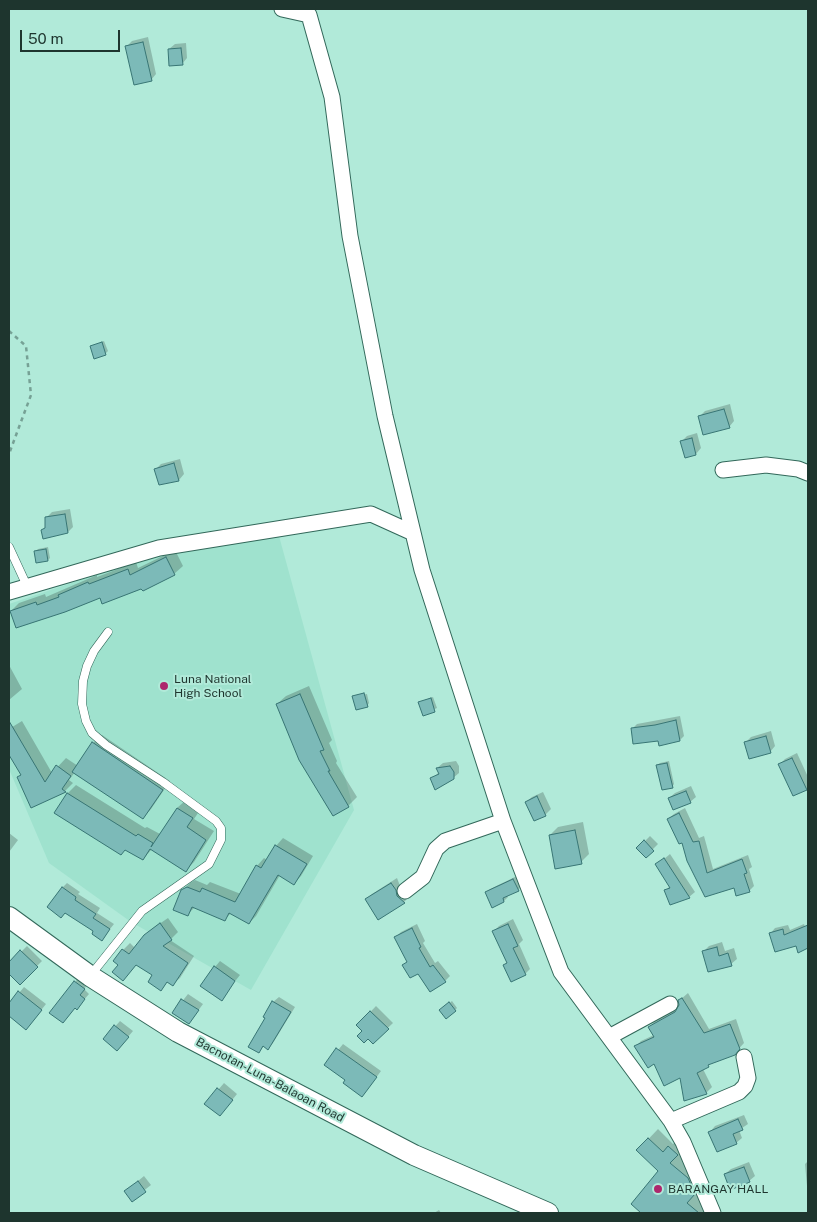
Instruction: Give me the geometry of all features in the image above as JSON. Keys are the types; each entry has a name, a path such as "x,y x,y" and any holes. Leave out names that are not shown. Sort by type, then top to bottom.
{"main road":[{"name":"Bacnotan-Luna-Balaoan Road","path":"9,917 90,976 178,1032 414,1155 548,1213"}],"street":[{"path":"282,9 310,15 332,97 350,236 385,416 413,533 425,580 503,821 562,972 671,1121 683,1142 713,1213"},
{"path":"723,470 766,465 798,469 808,473"},
{"path":"9,592 159,548 371,514 413,533"},
{"path":"405,890 423,877 436,849 445,841 503,821"},
{"path":"609,1037 670,1004"},
{"path":"671,1121 739,1092 748,1078 744,1057"}],"lane":[{"path":"9,547 27,586"},
{"path":"90,976 142,911 209,864 221,840 221,828 216,821 163,782 106,745 92,733 86,721 82,704 83,681 94,651 108,632"}],"path":[{"path":"9,331 26,346 31,395 9,454"}],"shaded area":[{"name":"Luna National High School","path":"279,536 354,810 251,990 131,922 49,863 9,769 9,604 158,554"}],"building":[{"path":"143,42 152,81 134,85 125,46"},
{"path":"181,48 183,65 169,66 168,49"},
{"path":"102,342 106,355 94,359 90,346"},
{"path":"724,409 730,428 703,435 698,416"},
{"path":"692,438 696,455 685,458 680,441"},
{"path":"174,463 179,481 159,485 154,469"},
{"path":"65,514 68,533 43,539 41,530 45,528 45,517"},
{"path":"46,549 48,561 36,563 34,551"},
{"path":"166,557 175,575 143,591 141,589 102,604 100,598 16,628 10,611 36,602 37,605 59,597 58,595 88,582 89,584 128,569 130,575"},
{"path":"364,693 368,707 356,710 352,696"},
{"path":"300,694 324,750 320,751 330,771 328,771 349,807 333,816 299,760 276,704"},
{"path":"431,698 435,712 423,716 418,702"},
{"path":"676,720 680,741 659,746 658,741 633,744 631,728"},
{"path":"9,721 45,782 56,765 71,776 62,789 66,792 31,808 17,777 21,775 9,755"},
{"path":"766,736 771,753 749,759 744,742"},
{"path":"92,742 163,790 143,819 72,772"},
{"path":"792,758 807,790 793,796 778,764"},
{"path":"667,763 673,788 662,790 656,765"},
{"path":"450,766 454,772 454,779 435,790 430,778 439,774 436,768"},
{"path":"686,791 691,803 673,810 668,798"},
{"path":"67,793 136,836 138,834 153,843 151,847 177,808 193,818 187,827 206,840 186,872 150,849 143,860 125,850 121,855 54,813"},
{"path":"537,796 546,816 534,821 525,802"},
{"path":"679,813 693,842 699,841 707,873 742,859 747,873 744,874 750,892 736,896 734,888 705,897 687,861 682,843 679,844 667,819"},
{"path":"575,830 582,864 555,869 549,835"},
{"path":"644,840 654,851 646,858 636,848"},
{"path":"275,845 307,864 294,885 278,875 249,924 229,913 225,921 192,907 188,916 173,910 181,890 187,887 200,892 202,888 235,902 256,865 261,868"},
{"path":"664,858 690,898 670,905 664,890 670,888 655,864"},
{"path":"513,879 519,891 503,898 504,902 492,908 485,892"},
{"path":"391,883 396,890 397,896 405,903 378,920 365,899"},
{"path":"62,887 76,897 75,900 96,914 93,918 110,929 102,941 92,934 93,931 65,913 61,918 47,907"},
{"path":"160,923 172,940 163,946 188,963 173,986 167,982 161,991 148,982 152,975 136,965 123,981 112,972 118,965 113,961 122,949 129,954 144,935"},
{"path":"508,924 518,946 513,948 526,975 511,982 503,965 507,963 492,931"},
{"path":"808,925 808,948 798,953 796,946 775,952 769,933 783,929 784,935"},
{"path":"412,928 421,947 419,948 430,967 433,965 446,982 430,992 418,974 410,978 402,965 407,962 394,937"},
{"path":"717,947 719,956 728,953 732,966 708,972 702,951"},
{"path":"20,950 38,967 20,985 9,974 9,962"},
{"path":"214,966 235,981 222,1001 200,986"},
{"path":"74,981 85,989 80,995 85,999 77,1010 75,1008 63,1023 49,1013"},
{"path":"18,991 42,1010 26,1030 9,1016 9,1003"},
{"path":"682,998 704,1033 730,1024 740,1049 735,1055 708,1065 709,1067 697,1073 707,1094 684,1101 680,1078 664,1086 654,1064 648,1068 634,1046 654,1037 648,1027 675,1012 679,1005 678,1000"},
{"path":"181,999 199,1010 189,1024 172,1013"},
{"path":"272,1001 291,1012 268,1050 263,1046 259,1053 248,1047 265,1018 263,1017"},
{"path":"449,1002 456,1011 446,1019 439,1010"},
{"path":"370,1011 389,1029 373,1044 368,1039 364,1043 357,1036 362,1031 356,1025"},
{"path":"114,1025 129,1037 117,1051 103,1039"},
{"path":"336,1048 377,1077 362,1097 343,1083 345,1080 324,1065"},
{"path":"217,1088 233,1100 220,1116 204,1104"},
{"path":"738,1119 743,1130 733,1134 737,1144 717,1152 708,1132"},
{"path":"648,1138 663,1152 668,1146 678,1155 670,1163 688,1178 695,1194 687,1203 699,1213 641,1213 631,1204 658,1171 636,1150"},
{"path":"744,1167 750,1182 730,1190 724,1174"},
{"path":"138,1181 146,1192 132,1202 124,1191"}],"place":[{"name":"Luna National High School","path":"164,686"},
{"name":"BARANGAY HALL","path":"658,1189"}]}
